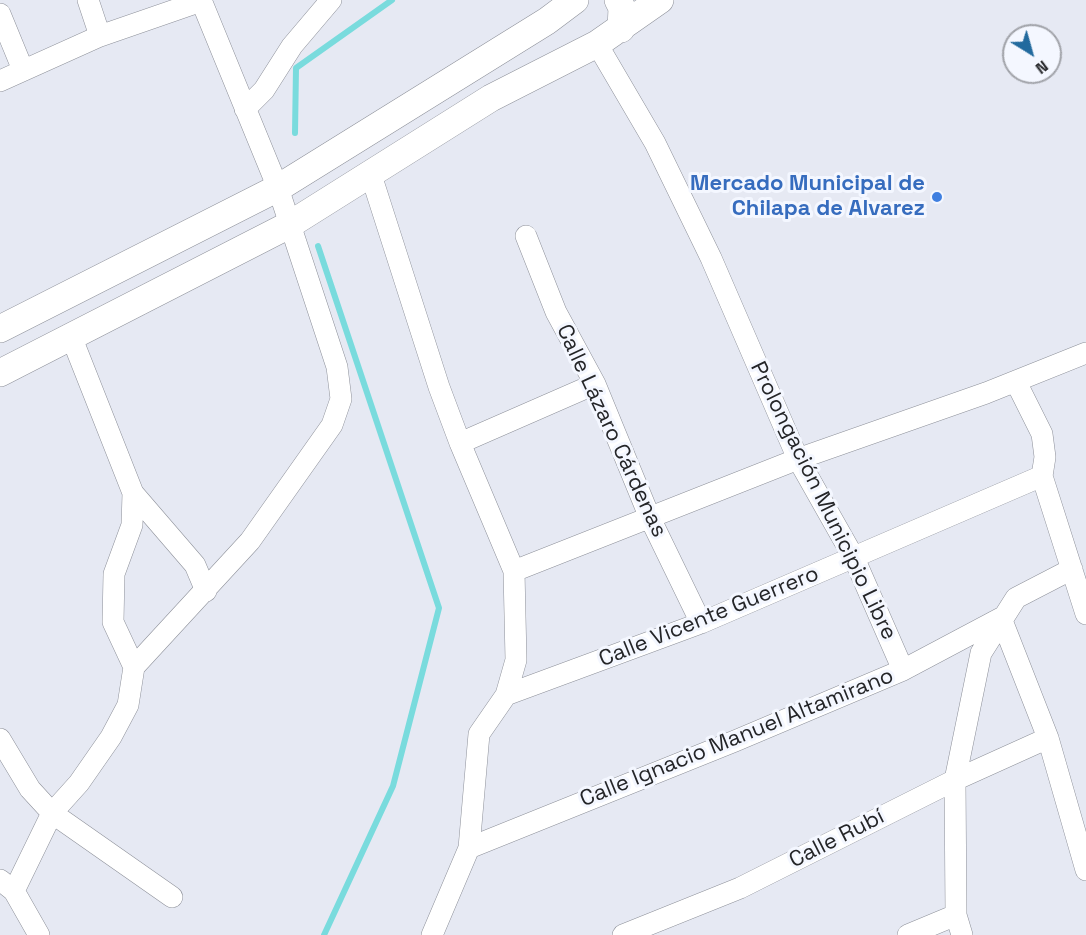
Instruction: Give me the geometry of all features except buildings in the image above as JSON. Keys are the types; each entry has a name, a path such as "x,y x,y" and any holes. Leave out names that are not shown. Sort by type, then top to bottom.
{"main road":[{"path":"0,329 278,188 547,21 575,0"},
{"path":"618,0 622,8 621,29"},
{"path":"0,372 289,225 491,98 587,50 621,29 660,0"},
{"path":"547,21 550,39 556,46 587,50"}],"street":[{"path":"87,0 100,36"},
{"path":"0,81 100,36 201,0 278,188 337,367 341,399 332,425 250,541 134,667"},
{"path":"245,109 264,90 292,46 331,0"},
{"path":"0,14 23,70"},
{"name":"Prolongación Municipio Libre","path":"587,50 655,143 711,258 798,459 854,558 903,670"},
{"path":"371,175 460,443 514,571 516,660 506,695 479,734 469,848 432,935"},
{"name":"Calle Lázaro Cárdenas","path":"526,236 556,312 595,384 650,518 701,623"},
{"path":"71,336 133,493 195,565 206,591"},
{"path":"514,571 798,459 1016,382 1086,353"},
{"path":"1016,382 1042,434 1046,457 1042,476 1086,614"},
{"path":"460,443 595,384"},
{"name":"Calle Vicente Guerrero","path":"506,695 701,623 1042,476"},
{"path":"39,935 7,885 52,813 79,783 111,737 128,705 134,667 113,622 114,574 132,525 133,493"},
{"path":"908,935 960,925 955,780 981,653 1001,618 1016,598 1071,569"},
{"path":"1001,618 1047,738 1086,870"},
{"name":"Calle Ignacio Manuel Altamirano","path":"469,848 735,741 903,670 1001,618"},
{"name":"Calle Rubí","path":"623,935 740,888 955,780 1047,738"},
{"path":"0,739 30,789 52,813 172,897"}],"waterway":[{"path":"295,133 296,68 392,0"},
{"path":"318,246 439,608 393,786 324,935"}],"place":[{"name":"Mercado Municipal de Chilapa de Alvarez","path":"937,197"}]}
